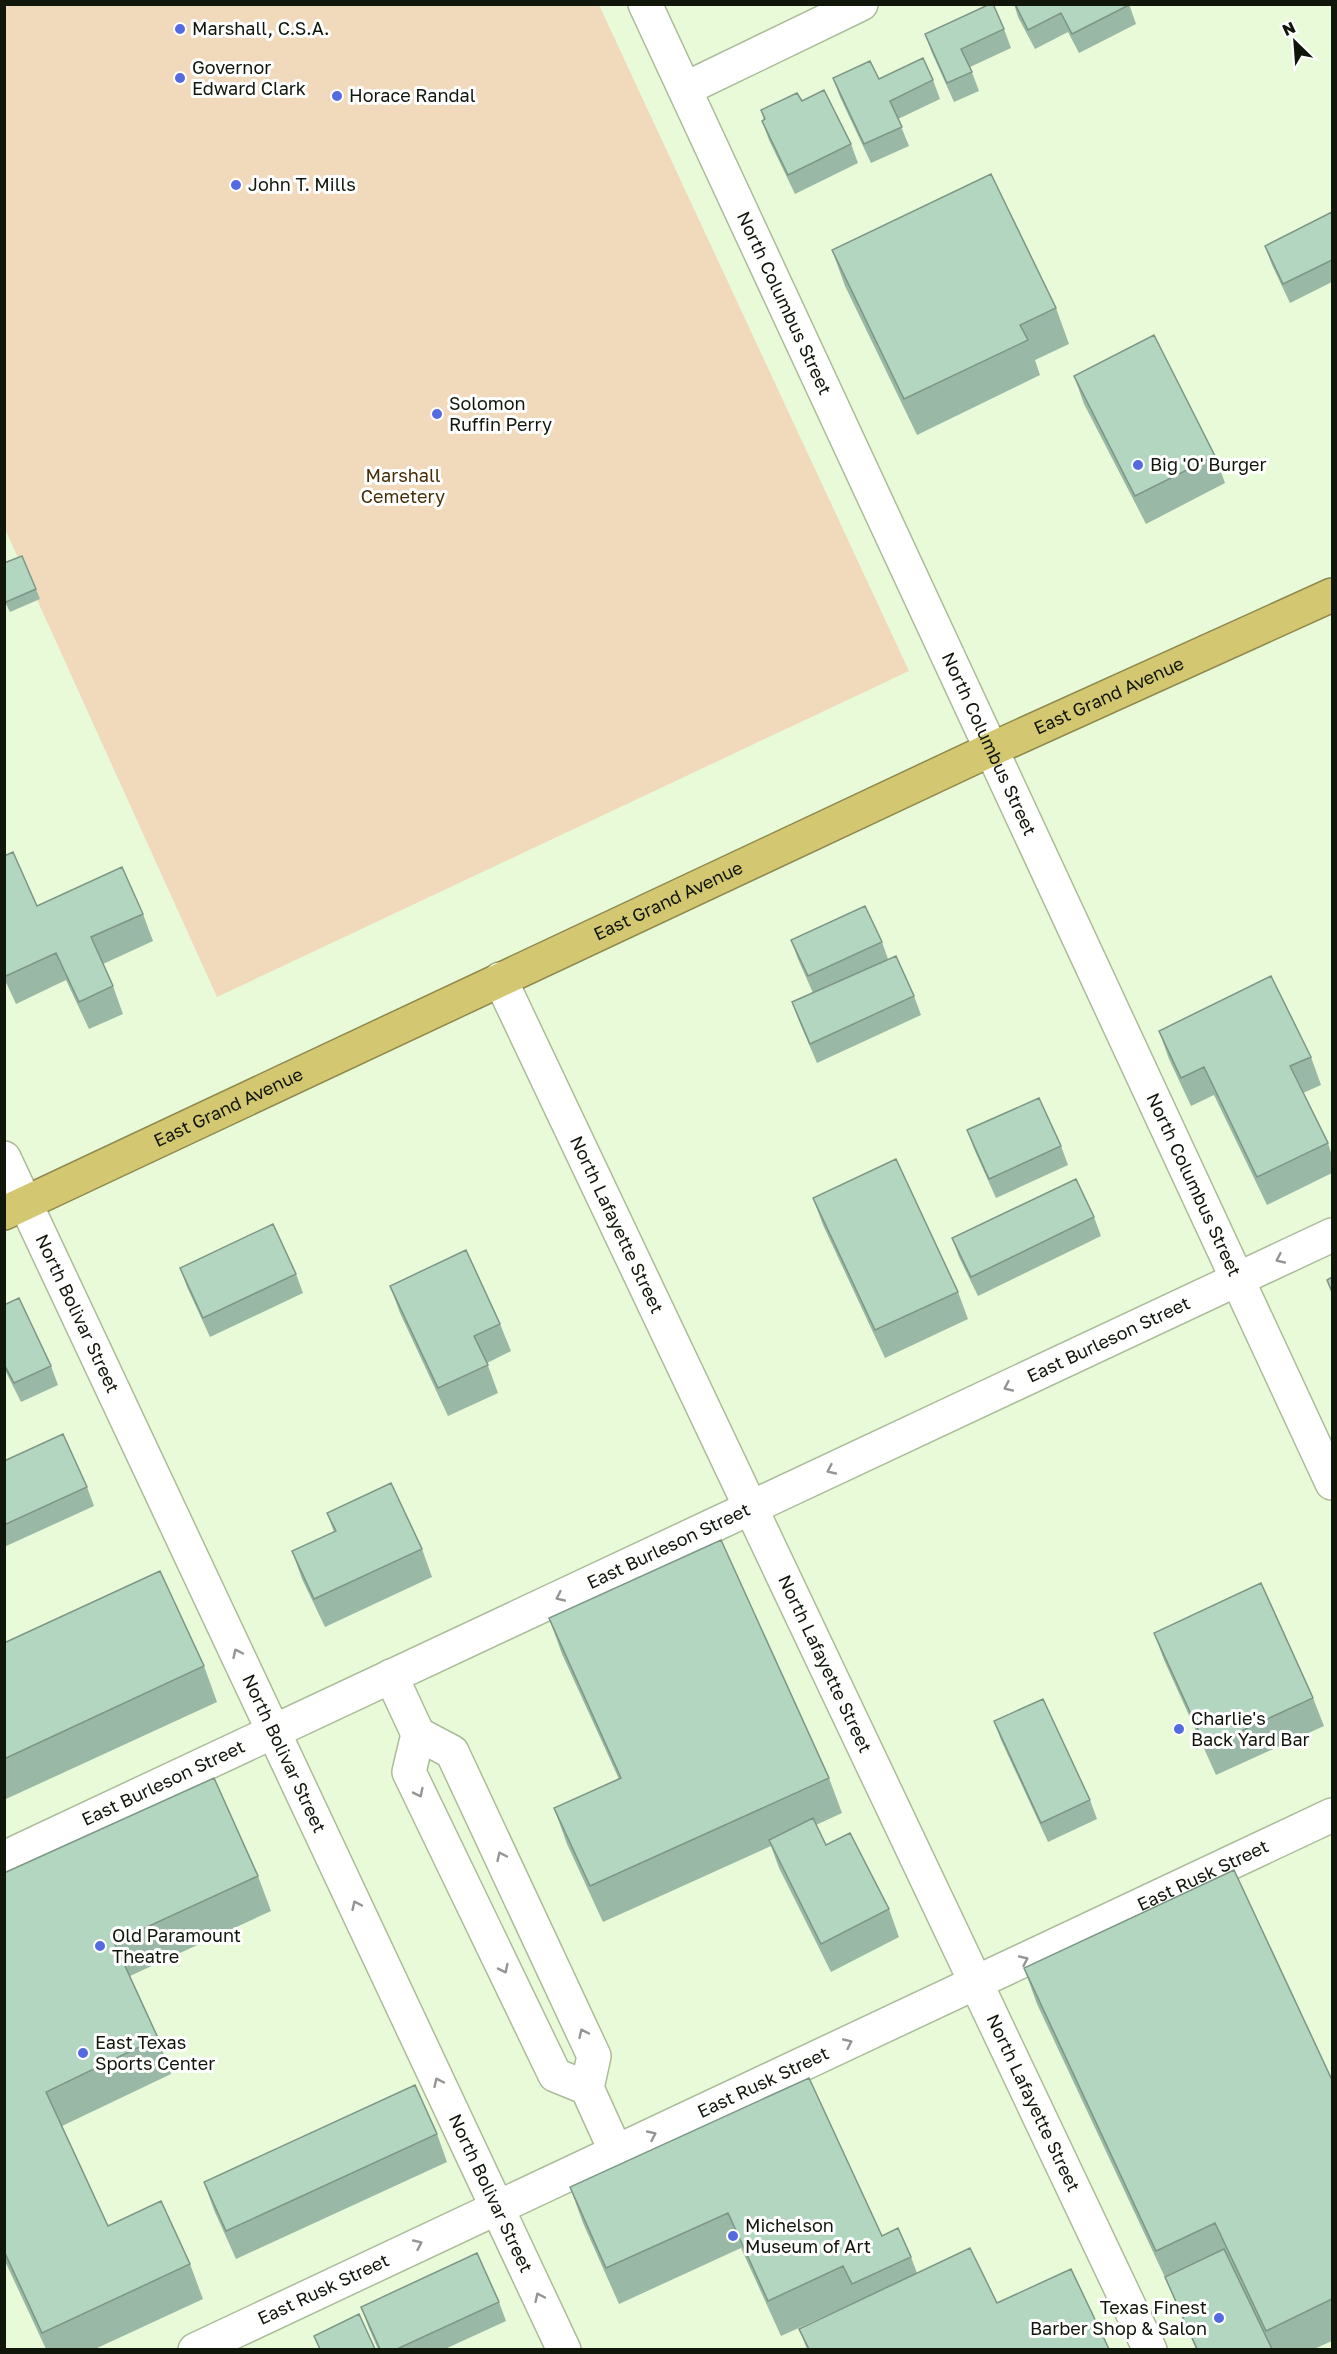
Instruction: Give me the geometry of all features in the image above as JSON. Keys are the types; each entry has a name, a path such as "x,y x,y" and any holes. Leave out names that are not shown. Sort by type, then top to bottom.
{"highway":[{"name":"East Grand Avenue","path":"15,1208 992,749 1332,594"}],"street":[{"name":"North Columbus Street","path":"645,4 1332,1483"},
{"path":"685,89 861,4"},
{"name":"North Lafayette Street","path":"500,979 1150,2349"},
{"name":"North Bolivar Street","path":"4,1158 15,1208 274,1731 564,2349"},
{"name":"East Burleson Street","path":"4,1858 1332,1234"},
{"path":"391,1676 418,1734 452,1752 594,2056 587,2088 616,2152"},
{"path":"418,1734 409,1772 555,2075 587,2088"},
{"name":"East Rusk Street","path":"195,2349 1332,1815"}],"green space":[{"name":"Marshall Cemetery","path":"4,5 599,5 909,671 217,997 5,529"}],"building":[{"path":"993,4 1004,29 961,49 972,72 947,83 925,34"},
{"path":"1015,4 1129,5 1072,34 1061,13 1028,30"},
{"path":"923,58 933,80 890,101 902,127 864,144 833,78 870,61 879,79"},
{"path":"824,90 851,144 788,175 762,121 765,119 761,110 797,93 802,101"},
{"path":"991,174 1056,308 1020,325 1028,340 904,399 832,250"},
{"path":"1332,212 1332,260 1283,284 1265,246"},
{"path":"1154,335 1215,456 1135,496 1074,376"},
{"path":"22,556 36,589 6,602 4,563"},
{"path":"13,852 37,906 122,867 143,914 91,937 113,986 79,1002 56,953 6,976 4,973 4,856"},
{"path":"865,906 882,942 808,976 791,940"},
{"path":"896,956 914,996 810,1044 792,1002"},
{"path":"1271,976 1311,1057 1290,1066 1328,1143 1257,1177 1204,1067 1181,1078 1159,1031"},
{"path":"1039,1098 1061,1146 989,1179 967,1130"},
{"path":"896,1159 958,1292 875,1330 813,1198"},
{"path":"1076,1179 1094,1217 971,1277 952,1238"},
{"path":"273,1224 296,1274 203,1318 180,1268"},
{"path":"466,1250 500,1324 474,1336 488,1365 438,1388 390,1286"},
{"path":"1332,1277 1332,1292 1327,1280"},
{"path":"19,1298 51,1366 14,1383 4,1364 4,1305"},
{"path":"63,1434 87,1487 4,1525 4,1461"},
{"path":"391,1483 422,1549 314,1599 292,1551 336,1531 327,1513"},
{"path":"721,1540 829,1778 590,1886 554,1808 621,1778 549,1618"},
{"path":"160,1571 204,1666 4,1759 4,1643"},
{"path":"1261,1583 1313,1698 1206,1747 1154,1633"},
{"path":"1043,1699 1090,1800 1041,1823 994,1721"},
{"path":"214,1778 258,1876 114,1942 158,2038 46,2092 108,2226 161,2201 190,2264 42,2333 4,2251 4,1873"},
{"path":"813,1818 826,1845 850,1833 889,1909 821,1944 769,1840"},
{"path":"1234,1870 1332,2080 1332,2299 1266,2331 1215,2223 1156,2251 1024,1968"},
{"name":"Michelson Museum of Art","path":"809,2078 882,2236 898,2228 911,2257 852,2284 843,2266 768,2301 728,2213 606,2268 570,2187"},
{"path":"415,2085 437,2134 226,2231 204,2182"},
{"path":"970,2248 997,2303 1071,2269 1109,2349 809,2349 799,2329"},
{"name":"Texas Finest Barber Shop & Salon","path":"1224,2249 1272,2349 1197,2349 1165,2277"},
{"path":"477,2253 499,2302 397,2349 380,2349 361,2307"},
{"path":"359,2314 375,2349 320,2349 314,2336"}],"place":[{"name":"Marshall, C.S.A.","path":"180,29"},
{"name":"Governor Edward Clark","path":"180,78"},
{"name":"Horace Randal","path":"337,96"},
{"name":"John T. Mills","path":"236,185"},
{"name":"Solomon Ruffin Perry","path":"437,414"},
{"name":"Big 'O' Burger","path":"1138,465"},
{"name":"Charlie's Back Yard Bar","path":"1179,1729"},
{"name":"Old Paramount Theatre","path":"100,1946"},
{"name":"East Texas Sports Center","path":"83,2053"},
{"name":"Michelson Museum of Art","path":"733,2236"},
{"name":"Texas Finest Barber Shop & Salon","path":"1219,2318"}]}
